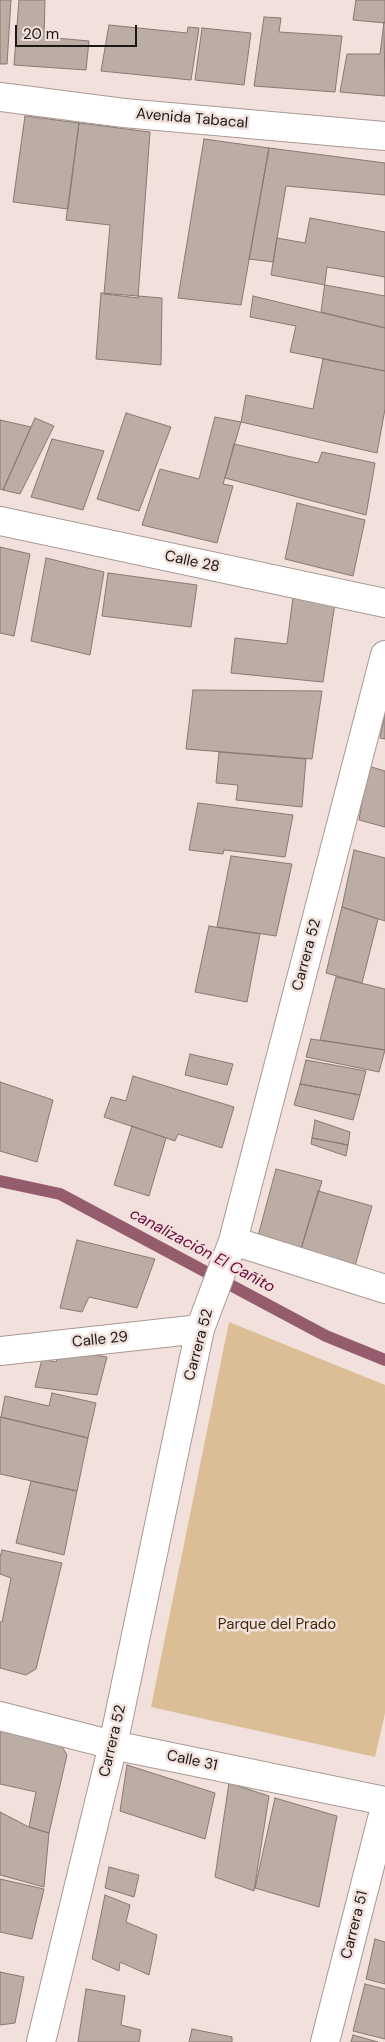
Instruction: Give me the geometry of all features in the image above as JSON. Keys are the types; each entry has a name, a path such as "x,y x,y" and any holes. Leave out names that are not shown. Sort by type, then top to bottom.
{"street":[{"name":"Avenida Tabacal","path":"0,97 124,114 385,136"},
{"name":"Calle 28","path":"0,521 385,603"},
{"name":"Carrera 52","path":"41,2042 113,1745 200,1330 229,1253 385,655"},
{"path":"229,1253 385,1289"},
{"name":"Calle 29","path":"0,1351 200,1330"},
{"name":"Calle 31","path":"0,1716 113,1745 385,1801"},
{"name":"Carrera 51","path":"325,2042 385,1808"}],"green space":[{"name":"Parque del Prado","path":"229,1322 385,1385 385,1713 375,1757 151,1707"}],"building":[{"path":"0,0 11,0 7,64 0,64"},
{"path":"19,0 45,0 44,37 89,41 86,70 14,65"},
{"path":"356,0 385,0 385,23 353,20"},
{"path":"264,17 281,18 279,32 342,36 335,92 254,86"},
{"path":"384,22 385,96 340,92 347,54 380,54"},
{"path":"109,25 187,33 188,27 199,28 191,80 101,71"},
{"path":"202,28 251,33 244,85 195,80"},
{"path":"25,116 79,123 68,209 13,202"},
{"path":"79,123 150,132 138,298 104,294 110,225 66,220"},
{"path":"204,139 269,148 241,305 178,298"},
{"path":"269,148 385,163 385,195 286,186 273,262 249,259"},
{"path":"310,218 385,232 385,296 271,275 277,238 305,243"},
{"path":"327,267 385,277 385,328 321,312"},
{"path":"101,293 162,298 161,365 96,359"},
{"path":"253,296 385,328 385,371 290,352 296,326 250,317"},
{"path":"323,359 385,371 385,409 377,453 241,422 246,395 313,409"},
{"path":"126,413 171,427 139,511 97,499"},
{"path":"215,417 241,422 223,484 233,486 217,543 142,525 160,469 199,479"},
{"path":"35,418 54,426 20,494 3,490"},
{"path":"0,420 31,427 3,490 0,489"},
{"path":"52,439 104,451 83,510 31,497"},
{"path":"234,444 318,463 322,452 375,463 366,515 225,478"},
{"path":"297,503 365,520 353,576 285,559"},
{"path":"0,547 30,554 14,636 0,633"},
{"path":"46,558 104,572 90,655 31,641"},
{"path":"108,573 197,585 191,627 102,616"},
{"path":"293,597 335,603 323,682 231,673 235,638 287,644"},
{"path":"193,690 322,691 312,759 186,749"},
{"path":"385,713 385,739 380,738"},
{"path":"219,752 306,759 302,807 236,800 238,785 216,783"},
{"path":"368,766 385,771 385,827 359,820"},
{"path":"198,803 293,815 285,857 224,850 223,854 189,850"},
{"path":"354,850 385,858 385,921 342,907"},
{"path":"231,856 292,864 276,936 217,927"},
{"path":"342,907 378,919 362,983 326,973"},
{"path":"209,926 260,934 247,1002 195,992"},
{"path":"336,977 385,989 385,1050 320,1040"},
{"path":"311,1039 385,1050 379,1072 306,1057"},
{"path":"190,1054 233,1064 227,1085 185,1075"},
{"path":"306,1060 366,1071 360,1095 300,1084"},
{"path":"133,1076 234,1107 222,1148 178,1134 175,1141 104,1117 111,1097 126,1101"},
{"path":"0,1082 53,1100 37,1162 0,1151"},
{"path":"300,1084 360,1095 353,1120 294,1105"},
{"path":"315,1120 350,1132 348,1145 312,1138"},
{"path":"132,1126 166,1138 149,1196 114,1185"},
{"path":"312,1138 348,1145 346,1156 311,1144"},
{"path":"276,1169 322,1181 301,1249 257,1240"},
{"path":"318,1191 372,1206 355,1266 301,1249"},
{"path":"77,1240 155,1259 137,1308 89,1297 82,1312 60,1308"},
{"path":"60,1349 107,1357 97,1395 35,1387 42,1359 56,1362"},
{"path":"52,1393 96,1403 88,1438 1,1417 5,1396 49,1406"},
{"path":"0,1417 88,1438 77,1491 0,1474"},
{"path":"31,1481 77,1491 64,1555 16,1543"},
{"path":"2,1550 62,1563 36,1669 26,1675 0,1668 0,1622 2,1622 11,1578 0,1574"},
{"path":"0,1728 59,1742 67,1755 49,1833 29,1827 36,1792 0,1784"},
{"path":"127,1765 215,1793 205,1839 120,1811"},
{"path":"229,1783 269,1796 254,1891 215,1877"},
{"path":"275,1798 337,1816 319,1907 255,1888"},
{"path":"0,1812 29,1827 49,1833 44,1887 0,1875"},
{"path":"109,1867 139,1875 134,1897 105,1888"},
{"path":"0,1879 44,1889 32,1939 0,1932"},
{"path":"105,1895 130,1905 126,1922 157,1935 149,1975 120,1962 119,1971 92,1959"},
{"path":"375,1939 385,1942 385,1984 366,1979"},
{"path":"0,1972 24,1977 15,2023 0,2025"},
{"path":"365,1984 385,1989 385,2039 353,2031"},
{"path":"86,1989 125,1996 121,2025 141,2030 139,2042 78,2042"},
{"path":"192,2029 232,2037 232,2042 189,2042"},
{"path":"353,2035 378,2042 351,2042"}],"waterway":[{"name":"canalización El Cañito","path":"0,1181 60,1194 326,1336 385,1360"}]}
